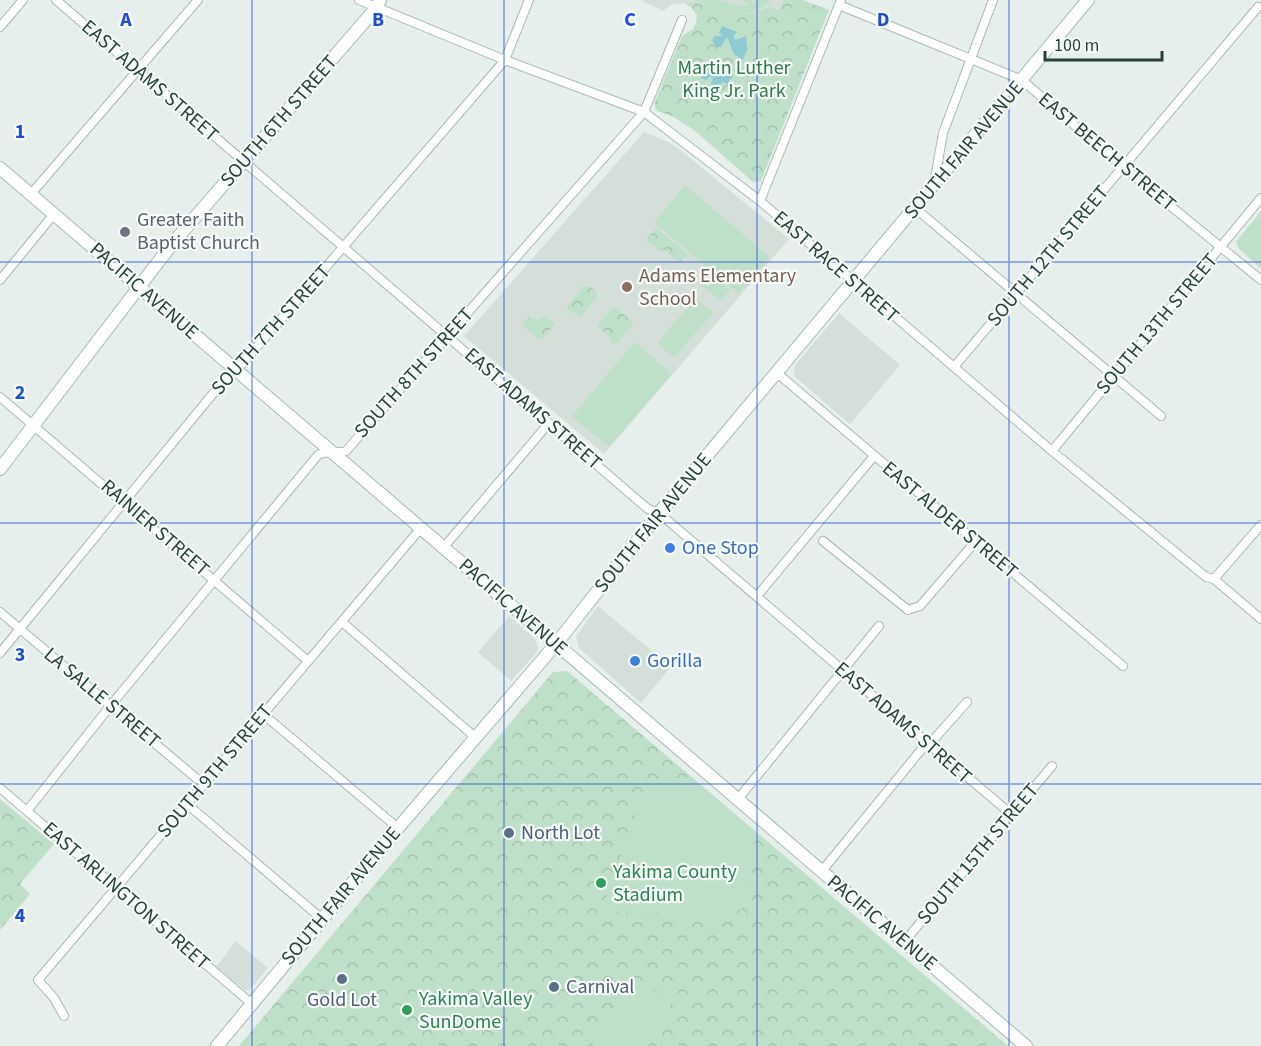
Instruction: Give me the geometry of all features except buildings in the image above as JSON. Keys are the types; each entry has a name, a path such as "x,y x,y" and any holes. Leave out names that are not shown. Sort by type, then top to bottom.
{"street":[{"path":"0,27 23,0"},
{"name":"EAST ADAMS STREET","path":"56,0 648,508 659,513 926,744 1012,815"},
{"path":"31,194 198,0"},
{"name":"EAST RACE STREET","path":"359,0 378,3 505,60 644,111 760,201 1052,451 1206,577 1215,579 1261,620"},
{"name":"SOUTH 7TH STREET","path":"0,653 234,368 242,364 505,60 530,0"},
{"path":"933,186 943,133 993,0"},
{"name":"SOUTH FAIR AVENUE","path":"216,1046 398,828 556,644 659,513 1088,0"},
{"path":"1250,0 1259,8"},
{"path":"760,201 840,2"},
{"name":"EAST BEECH STREET","path":"840,2 1022,80 1123,167 1261,280"},
{"name":"SOUTH 6TH STREET","path":"0,469 172,244 378,3"},
{"name":"SOUTH 12TH STREET","path":"954,367 1259,8"},
{"name":"SOUTH 8TH STREET","path":"27,811 111,705 318,455 324,452 346,450 644,111 682,20"},
{"name":"PACIFIC AVENUE","path":"0,168 1026,1046"},
{"name":"SOUTH 13TH STREET","path":"1052,451 1261,198"},
{"path":"915,208 1161,416"},
{"path":"0,280 54,214"},
{"name":"EAST ALDER STREET","path":"777,373 1123,666"},
{"name":"RAINIER STREET","path":"0,397 308,661"},
{"path":"444,548 549,423"},
{"path":"757,596 874,456"},
{"path":"1215,579 1261,525"},
{"name":"SOUTH 9TH STREET","path":"64,1016 54,998 38,980 421,528"},
{"path":"824,541 908,609 920,606 976,541"},
{"name":"LA SALLE STREET","path":"0,612 203,784"},
{"path":"342,621 476,737"},
{"path":"738,799 879,626"},
{"path":"821,872 926,744 935,738 967,702"},
{"path":"263,714 398,828"},
{"name":"SOUTH 15TH STREET","path":"904,942 1052,766"},
{"name":"EAST ARLINGTON STREET","path":"0,788 115,889 252,1004"},
{"path":"187,804 322,919"}],"shaded area":[{"path":"640,0 784,0 779,10 769,7 749,14 722,12 697,2 672,4 663,11"},
{"name":"Adams Elementary School","path":"644,132 679,149 789,239 604,454 464,336"},
{"path":"839,313 900,365 850,424 794,376 795,365"},
{"path":"598,606 671,667 641,703 579,648 576,637"},
{"path":"509,616 535,639 538,647 537,652 511,681 478,652"},
{"path":"236,941 268,968 249,990 245,990 216,967"}],"green space":[{"path":"693,0 718,0 741,6 749,4 740,0 752,0 752,3 758,0 772,0 752,12 733,14"},
{"name":"Martin Luther King Jr. Park","path":"784,0 803,0 829,10 761,181 753,182 694,130 672,116 657,111 654,104 682,36 693,29 696,23 697,15 685,3 697,2 722,12 749,14 769,7 779,10"},
{"path":"685,185 770,257 738,294 654,222"},
{"path":"1261,211 1261,268 1239,249 1236,242"},
{"path":"656,228 688,254 680,263 664,250 661,252 646,240"},
{"path":"708,272 730,290 720,301 699,283"},
{"path":"584,286 594,289 597,298 580,317 566,308"},
{"path":"696,298 713,313 674,358 657,343"},
{"path":"614,306 634,323 618,342 612,344 611,338 597,326"},
{"path":"545,316 555,324 543,339 539,339 522,325 529,317 537,320"},
{"path":"635,342 672,374 609,447 572,416"},
{"path":"567,671 1008,1046 239,1046 553,672"},
{"path":"687,777 754,832 753,862 742,909 713,918 617,911 605,893 624,850 639,804 659,781"},
{"path":"0,799 54,844 20,884 30,894 0,930"},
{"path":"637,979 672,1003 641,1046 591,1046"}],"water":[{"path":"722,26 737,32 733,37 736,40 746,36 747,50 743,60 734,54 727,37 721,47 716,47 712,40 715,36 723,36 719,33"},
{"path":"707,62 721,68 724,64 729,64 733,69 732,79 730,78 728,84 722,82 719,88 711,85 713,77 707,80 701,78"}],"place":[{"name":"Greater Faith Baptist Church","path":"125,232"},
{"name":"Adams Elementary School","path":"627,287"},
{"name":"One Stop","path":"670,548"},
{"name":"Gorilla","path":"635,661"},
{"name":"North Lot","path":"509,833"},
{"name":"Yakima County Stadium","path":"601,883"},
{"name":"Gold Lot","path":"342,979"},
{"name":"Carnival","path":"554,987"},
{"name":"Yakima Valley SunDome","path":"407,1010"}]}
